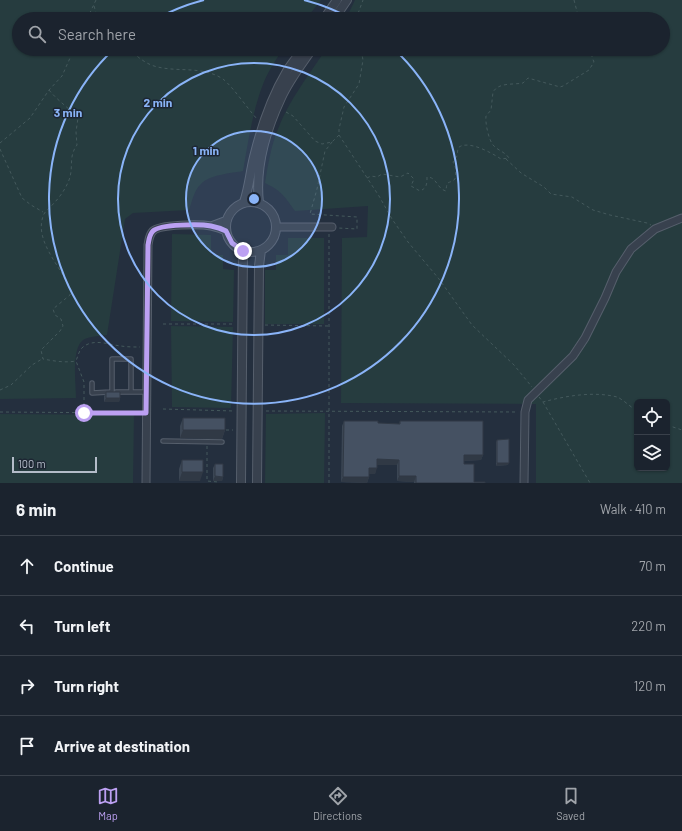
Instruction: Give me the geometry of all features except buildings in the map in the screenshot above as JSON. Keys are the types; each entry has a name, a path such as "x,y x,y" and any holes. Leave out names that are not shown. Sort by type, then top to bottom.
{"street":[{"path":"329,12 337,0"},
{"path":"338,12 346,0"},
{"path":"244,202 249,187 262,126 274,95 298,56"},
{"path":"259,203 258,188 261,161 269,130 281,98 294,74 307,56"},
{"path":"244,202 259,203 267,207 273,213 276,222 274,239 269,246 261,250 249,252 243,251 232,243 226,231 227,220 231,212 244,202"},
{"path":"524,483 525,412 528,400 573,356 585,338 616,272 630,249 655,229 682,218"},
{"path":"212,226 227,220"},
{"path":"146,483 149,236 159,227 167,226 212,226 226,231"},
{"path":"276,227 330,227"},
{"path":"257,483 259,266 261,250"},
{"path":"241,483 243,251"}],"lane":[{"path":"112,392 112,359 131,359 131,392"},
{"path":"92,383 92,392 146,392"},
{"path":"163,441 222,442"}],"path":[{"path":"90,12 96,0"},
{"path":"359,12 363,0"},
{"path":"574,0 577,12"},
{"path":"93,6 95,12"},
{"path":"0,143 30,118 49,90 62,76 71,56"},
{"path":"137,56 146,63 155,66 208,72 224,80 262,126"},
{"path":"363,56 364,60 360,84 344,107 339,135 408,242 439,278 472,325 514,365 543,402 590,483"},
{"path":"506,159 509,158 508,156 492,145 486,121 486,116 491,110 494,89 505,85 523,83 528,78 560,87 563,86 589,70 594,62 592,56"},
{"path":"43,359 41,350 51,341 63,326 61,319 55,315 53,309 70,295 71,290 68,281 57,268 45,243 41,230 41,221 44,213 55,202 69,181 73,163 71,156 73,150 77,146 76,132 78,118 49,90"},
{"path":"286,112 292,116 315,141 322,144 332,142"},
{"path":"328,483 330,227 357,229 357,217 310,214 325,151 339,135"},
{"path":"366,178 370,176 377,177 382,174 400,177 408,173 414,179 411,186 415,189 420,191 424,190 427,186 426,177 431,177 435,180 441,190 446,191 446,186 454,179 456,169 453,162 457,156 458,148 461,145 469,145 489,151 501,159 506,159 521,173 544,187 551,194 572,197 593,210 610,216 647,223 655,229"},
{"path":"0,149 22,198 44,213"},
{"path":"163,324 235,324"},
{"path":"259,325 329,326"},
{"path":"84,413 84,382 76,361 83,347 89,344 99,343 147,348"},
{"path":"0,390 11,385 32,365 43,359 66,362 76,361"},
{"path":"543,402 555,398 606,396 618,398 634,409"},
{"path":"163,409 234,411"},
{"path":"264,411 525,412"},
{"path":"0,412 146,413"},
{"path":"670,426 682,430"},
{"path":"222,430 233,430"},
{"path":"207,442 207,481 218,483"}],"green space":[{"path":"0,0 321,0 312,12 12,12 12,56 278,56 262,87 251,129 243,171 220,175 204,181 197,189 189,210 133,213 125,219 107,335 88,338 83,340 79,345 77,351 75,376 76,398 0,399"},
{"path":"355,0 682,0 682,483 536,483 536,404 341,403 342,238 367,237 368,206 295,211 283,195 265,183 276,135 288,108 321,56 670,56 670,12 349,12"},
{"path":"172,234 211,235 211,255 223,255 223,269 234,270 233,322 171,321"},
{"path":"288,238 324,238 324,324 265,324 265,270 276,270 276,255 288,255"},
{"path":"171,326 233,327 231,408 172,407"},
{"path":"325,413 324,483 265,483 266,414"},
{"path":"0,414 134,415 133,483 0,483"}],"route":[{"path":"84,413 146,413 148,245 149,236 153,231 159,227 167,226 212,226 226,231 232,243 243,251"}]}
